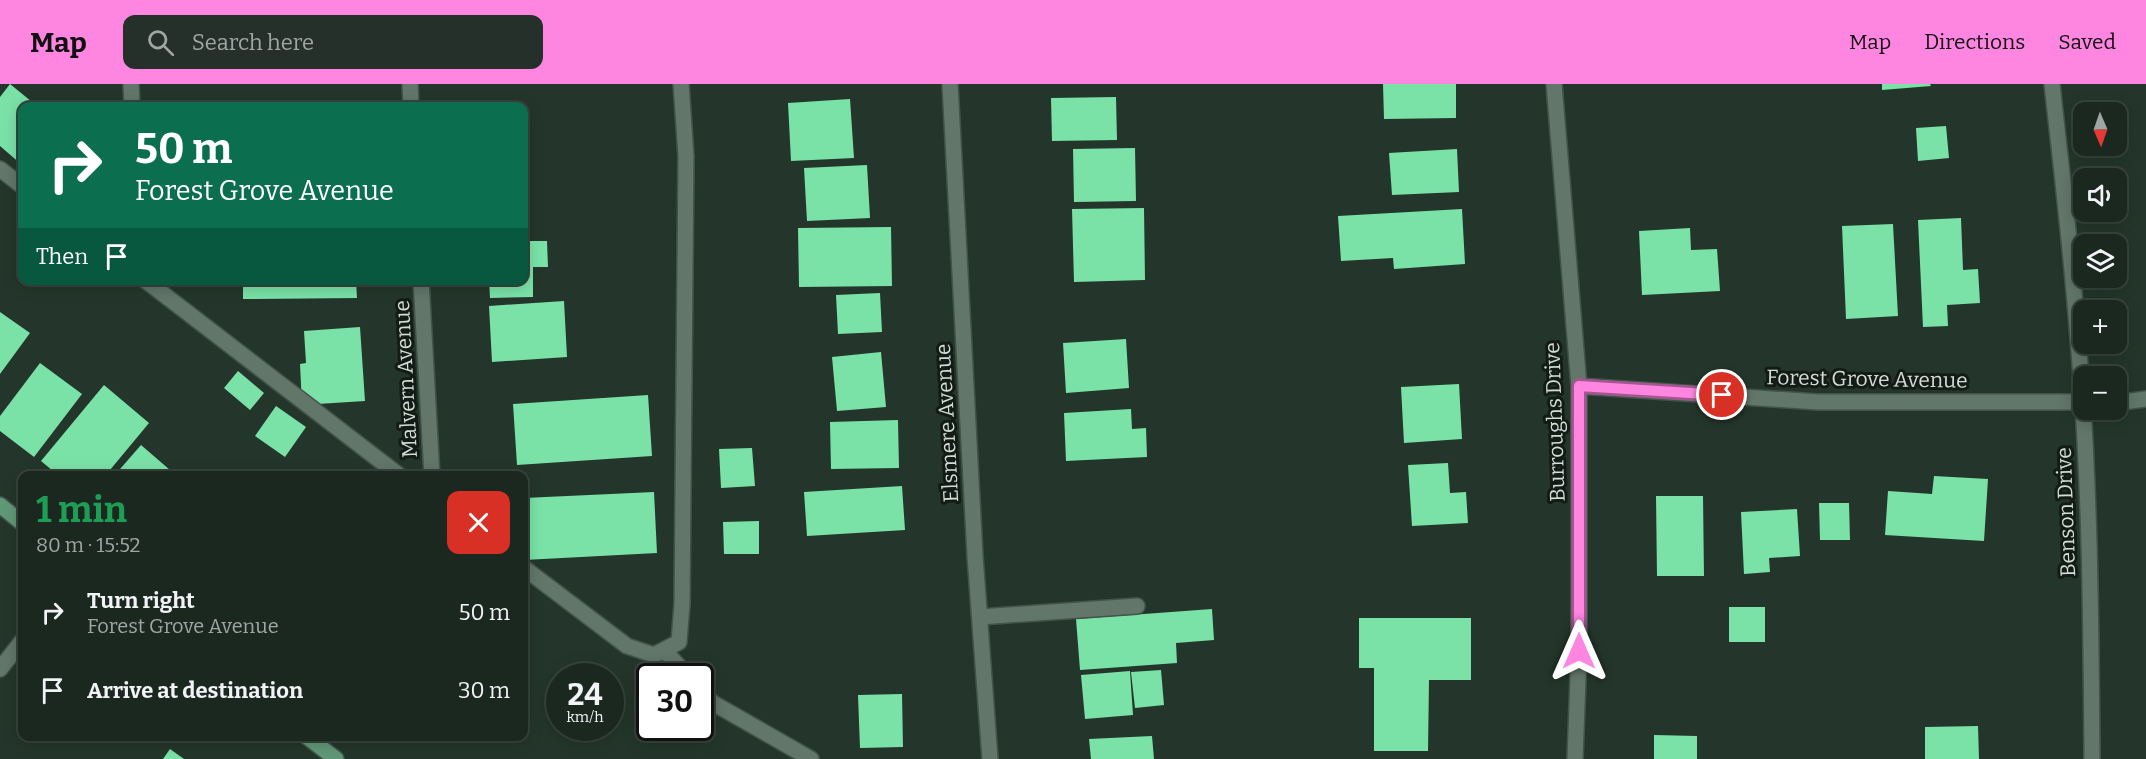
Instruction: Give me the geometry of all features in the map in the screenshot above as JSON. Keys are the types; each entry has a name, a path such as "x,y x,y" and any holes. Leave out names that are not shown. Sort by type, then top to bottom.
{"main road":[{"path":"0,505 18,520"},
{"path":"313,741 336,759"}],"street":[{"path":"131,84 132,102"},
{"path":"410,84 411,102"},
{"path":"681,84 686,156 682,604 679,642 684,663"},
{"name":"Elsmere Avenue","path":"950,84 990,759"},
{"name":"Burroughs Drive","path":"1554,84 1579,386 1579,651 1575,759"},
{"name":"Benson Drive","path":"2052,84 2081,366"},
{"path":"0,169 18,183"},
{"path":"152,285 394,471"},
{"name":"Malvern Avenue","path":"421,285 432,471"},
{"name":"Forest Grove Avenue","path":"1579,386 1818,402 2073,402"},
{"path":"2127,402 2146,399"},
{"name":"Benson Drive","path":"2084,420 2091,605 2092,759"},
{"path":"528,571 627,646 654,655 679,642"},
{"path":"980,617 1137,606"},
{"path":"0,669 18,645"},
{"path":"664,650 676,663"},
{"path":"714,704 811,759"}],"building":[{"path":"10,84 32,102 18,102 18,162 0,146 0,97"},
{"path":"1383,84 1456,84 1456,118 1384,119"},
{"path":"1882,84 1930,84 1931,86 1882,90"},
{"path":"1116,97 1117,140 1052,141 1051,98"},
{"path":"850,99 854,158 791,161 788,103"},
{"path":"1946,126 1949,158 1918,161 1916,128"},
{"path":"1135,148 1136,201 1074,202 1073,149"},
{"path":"1457,149 1459,192 1392,195 1389,153"},
{"path":"867,165 870,218 807,221 804,168"},
{"path":"1144,208 1145,280 1074,282 1072,209"},
{"path":"1462,209 1465,264 1394,269 1393,258 1341,261 1338,216"},
{"path":"1961,218 1963,270 1978,269 1980,303 1947,305 1948,326 1923,327 1918,220"},
{"path":"1893,224 1898,316 1846,319 1842,226"},
{"path":"891,227 892,286 799,287 798,228"},
{"path":"1690,228 1691,250 1717,249 1720,291 1642,295 1639,231"},
{"path":"528,241 547,241 548,267 533,267 533,297 490,298 489,285 528,285"},
{"path":"243,285 356,285 357,298 243,299"},
{"path":"880,293 882,332 838,334 836,295"},
{"path":"564,301 567,357 492,362 489,306"},
{"path":"0,312 30,333 0,374"},
{"path":"360,327 365,401 302,405 300,364 306,363 304,331"},
{"path":"1126,339 1129,388 1066,393 1063,343"},
{"path":"881,352 886,407 837,411 832,357"},
{"path":"40,363 82,394 34,457 0,431 0,416"},
{"path":"238,371 264,393 250,410 224,388"},
{"path":"1459,384 1462,439 1404,443 1401,387"},
{"path":"104,385 149,423 109,471 53,471 41,461"},
{"path":"648,395 652,456 517,465 513,404"},
{"path":"276,406 306,427 285,457 255,436"},
{"path":"1131,409 1132,429 1146,428 1147,457 1066,461 1064,413"},
{"path":"898,420 899,468 831,469 830,422"},
{"path":"141,445 171,471 118,471"},
{"path":"752,448 755,486 721,488 719,449"},
{"path":"1448,463 1450,493 1466,492 1468,523 1412,526 1408,465"},
{"path":"1934,476 1988,479 1984,541 1885,535 1888,491 1932,494"},
{"path":"902,486 905,530 807,536 804,492"},
{"path":"654,492 657,553 528,560 528,498"},
{"path":"1656,496 1703,496 1704,576 1657,576"},
{"path":"1819,503 1849,503 1850,540 1820,540"},
{"path":"1797,509 1800,556 1769,558 1770,572 1744,574 1741,512"},
{"path":"759,521 759,554 724,554 723,522"},
{"path":"1729,607 1765,607 1765,642 1729,642"},
{"path":"1212,609 1214,640 1176,643 1177,663 1080,670 1076,619"},
{"path":"1359,618 1471,618 1471,680 1429,680 1428,751 1374,751 1374,668 1359,668"},
{"path":"1161,670 1164,705 1135,708 1131,672"},
{"path":"1130,671 1133,715 1085,719 1081,675"},
{"path":"902,694 903,747 860,748 858,695"},
{"path":"1978,726 1979,759 1925,759 1925,727"},
{"path":"1654,735 1697,736 1697,759 1654,759"},
{"path":"1152,736 1154,759 1091,759 1089,739"},
{"path":"170,749 184,759 163,759"}],"route":[{"path":"1579,651 1579,386 1722,395"}]}
